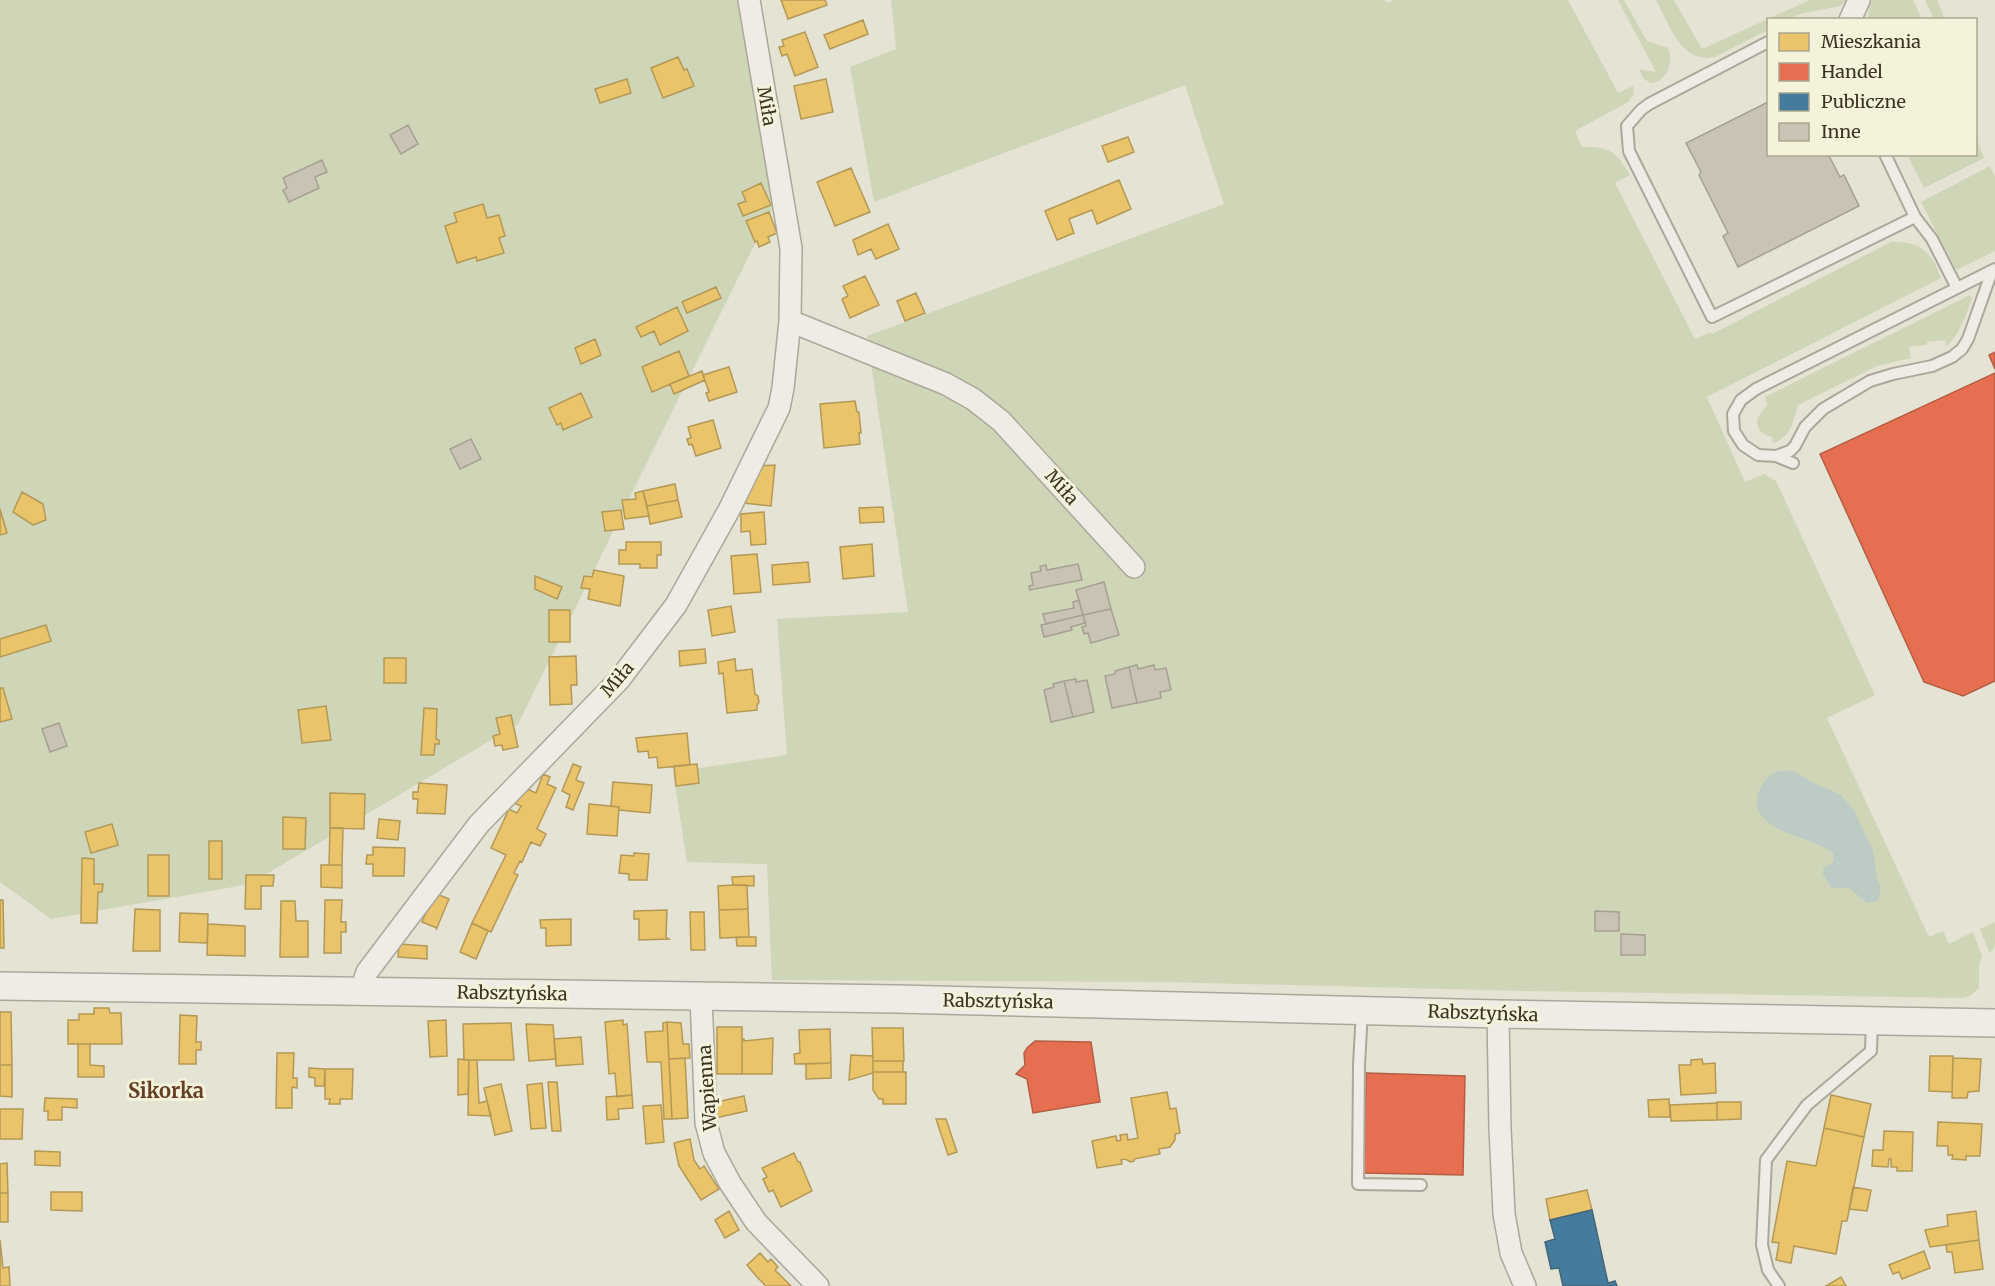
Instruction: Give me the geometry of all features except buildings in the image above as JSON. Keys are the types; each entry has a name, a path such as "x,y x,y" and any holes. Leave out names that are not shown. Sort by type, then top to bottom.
{"street":[{"name":"Miła","path":"361,990 367,972 478,824 619,680 676,605 729,510 779,408 790,321 791,248 749,0"},
{"path":"1851,18 1859,0"},
{"name":"Miła","path":"790,321 946,384 973,399 1001,421 1134,567"},
{"name":"Rabsztyńska","path":"0,986 897,999 1498,1014 1995,1023"},
{"name":"Wapienna","path":"701,996 706,1123 714,1153 730,1184 756,1222 818,1286"},
{"path":"1498,1014 1504,1214 1511,1253 1525,1286"}],"lane":[{"path":"1767,43 1649,104 1627,126 1629,151 1712,317 1915,217"},
{"path":"1886,156 1915,217 1932,239 1957,288"},
{"path":"1793,463 1776,456 1758,455 1743,445 1734,432 1733,414 1741,400 1756,389 1993,270"},
{"path":"1776,456 1790,451 1795,446 1805,427 1823,409 1870,381 1932,366 1952,357 1962,349 1968,339 1993,270"},
{"path":"1362,1010 1358,1184 1421,1185"},
{"path":"1779,1286 1768,1270 1762,1245 1766,1160 1807,1105 1871,1051 1872,1020"}],"green space":[{"path":"0,0 744,0 784,185 518,724 250,884 51,919 0,882"},
{"path":"891,0 1384,0 1388,3 1394,0 1568,0 1618,93 1633,86 1634,94 1628,102 1575,131 1582,147 1606,149 1621,161 1630,175 1615,183 1695,339 1710,332 1712,334 1891,242 1910,243 1928,254 1941,278 1707,397 1745,482 1764,474 1776,481 1875,695 1827,718 1929,937 1943,931 1949,944 1973,932 1982,956 1979,965 1979,988 1970,996 1963,998 1166,982 772,980 767,864 687,862 673,772 787,755 777,619 908,612 867,336 1224,204 1185,85 874,202 850,67 896,49"},
{"path":"1618,0 1624,0 1647,41 1668,48 1670,60 1668,71 1656,82 1650,83 1643,78 1639,69 1656,72"},
{"path":"1656,0 1674,0 1702,49 1767,20 1767,31 1715,57 1704,58 1694,55 1685,49 1672,31"},
{"path":"1810,0 1848,0 1840,6 1799,14 1791,18 1770,18"},
{"path":"1869,0 1913,0 1922,18 1868,18"},
{"path":"1925,0 1937,0 1945,18 1934,18"},
{"path":"1977,140 1984,158 1924,188 1908,156 1977,156"},
{"path":"1990,166 1995,177 1995,251 1956,270 1921,202"},
{"path":"1970,295 1972,298 1962,324 1946,347 1945,340 1909,347 1911,358 1877,366 1798,405 1788,432 1773,443 1772,437 1758,428 1760,414 1768,405 1765,397"},
{"path":"1995,922 1995,945 1990,954 1980,929"}],"shaded area":[{"path":"1793,771 1841,795 1854,810 1873,851 1881,888 1878,901 1867,903 1849,888 1832,888 1823,875 1823,869 1834,861 1833,853 1815,843 1778,829 1762,816 1757,799 1765,781 1776,772"}],"district":[{"name":"Sikorka","path":"166,1090"}]}
